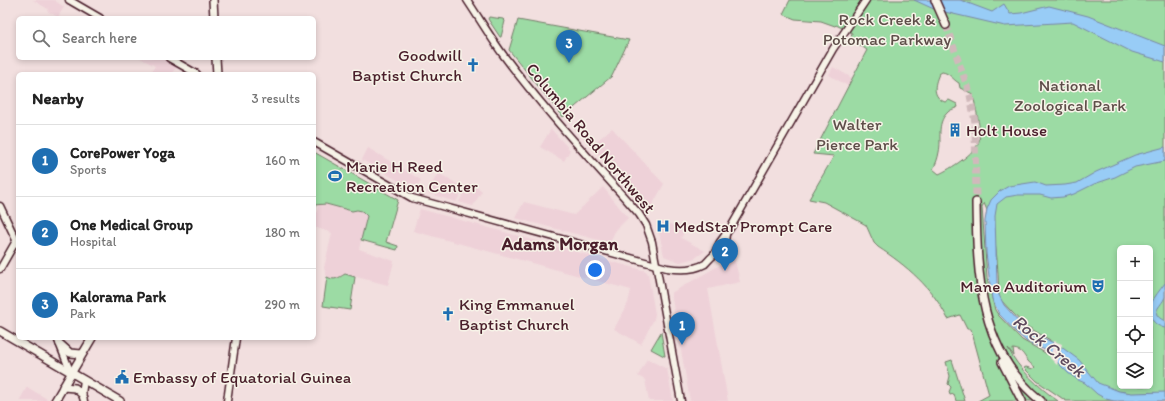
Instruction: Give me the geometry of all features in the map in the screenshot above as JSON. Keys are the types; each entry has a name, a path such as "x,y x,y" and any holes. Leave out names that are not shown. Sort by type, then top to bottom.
{"main road":[{"path":"69,0 97,16"},
{"path":"213,0 214,16"},
{"name":"Columbia Road Northwest","path":"467,0 498,47 526,84 641,216 649,232 656,265 680,401"},
{"path":"316,143 410,198 656,265 674,269 690,269 703,265 714,255 720,242 834,48 866,0"},
{"path":"935,0 946,26"},
{"path":"172,60 194,72"},
{"path":"216,60 217,72"},
{"path":"976,202 977,250 980,276 989,320 1003,365 1022,401"},
{"path":"0,206 16,241"},
{"path":"0,269 16,245"},
{"path":"0,331 120,401"},
{"path":"55,401 91,340"},
{"path":"227,401 236,340"},
{"path":"59,341 71,373"},
{"path":"59,341 70,352 82,354"},
{"path":"996,343 1012,371 1041,401"},
{"path":"83,398 84,380"},
{"path":"63,387 75,388 83,398"}],"shaded area":[{"path":"33,0 54,0 64,7 59,16 47,11 48,9"},
{"path":"144,60 185,60 172,72 151,72 155,66"},
{"path":"833,67 852,78 848,86 829,75"},
{"path":"612,128 664,184 649,211 591,146"},
{"path":"551,129 570,150 564,161 540,147"},
{"path":"368,148 421,180 415,190 362,160"},
{"path":"438,173 464,188 456,202 427,193"},
{"path":"469,183 482,191 473,206 459,202"},
{"path":"603,187 628,218 615,231 610,243 515,218 524,202 574,215"},
{"path":"326,204 352,211 362,211 365,213 367,216 359,249 394,261 388,285 345,274 333,280 327,277 324,268 332,233 316,228 316,215 319,205"},
{"path":"420,209 646,271 648,274 655,314 654,319 641,344 614,329 628,303 631,290 413,231"},
{"path":"657,222 687,227 681,238 705,251 695,258 680,262 664,256"},
{"path":"734,257 740,282 708,289 728,401 690,401 671,293"},
{"path":"647,359 667,369 673,401 649,401 645,380 638,376"},
{"path":"27,387 47,399 45,401 19,401"}],"green space":[{"name":"National Zoological Park","path":"790,0 1165,0 1165,401 1066,401 1037,381 1024,368 1026,367 1033,369 1035,367 1021,352 1013,349 1014,356 1008,348 1012,356 1023,370 1058,401 978,401 989,395 971,329 967,329 960,315 948,319 942,307 918,278 874,243 866,225 824,202 809,199 834,156 813,154 867,50 851,39 852,33 836,25 835,26 821,21 795,19 783,14","holes":["942,72 959,83 960,88 973,94 980,136 977,146 973,151 956,165 939,174 933,169 937,161 940,147 940,127 948,112 958,107 957,104 949,100 945,102 941,100 936,94 935,86 939,74","984,203 992,226 994,238 999,298 1023,324 1050,340 1047,354 1022,340 995,310 987,278 982,207"]},
{"path":"489,17 503,19 505,21 501,37 488,19"},
{"path":"518,20 629,40 612,76 563,117 509,50"},
{"name":"Marie H Reed Recreation Center","path":"316,153 398,200 386,242 398,246 397,250 361,240 367,216 362,211 352,211 326,204 316,205"},
{"path":"345,274 355,277 350,310 323,306 327,277 334,279"},
{"path":"661,332 665,356 651,349"},
{"path":"952,360 965,401 956,401 954,394 950,395 949,392 951,387 948,384 950,376 946,362"}],"water":[{"path":"914,0 960,0 992,12 1004,4 1010,14 1021,13 1049,6 1088,16 1165,46 1165,62 1132,52 1073,22 1005,26 936,10"},
{"name":"Rock Creek","path":"1165,147 1165,161 1135,167 1074,194 1051,198 1040,195 1018,195 1006,197 997,204 995,216 997,284 999,295 1004,305 1020,323 1029,331 1060,346 1079,360 1098,383 1119,391 1132,393 1165,392 1165,401 1114,401 1097,394 1085,383 1068,373 1045,350 1026,341 999,314 992,299 986,253 985,221 987,209 991,200 1000,191 1009,186 1035,182 1046,186 1077,183 1096,172 1135,155"},
{"path":"1165,283 1165,297 1156,313 1165,321 1165,328 1157,325 1153,320 1153,300"}],"pier":[{"path":"1054,341 1062,344 1057,365 1050,358"}],"tunnel":[{"path":"946,25 970,95 975,122 976,202"}],"place":[{"name":"Kalorama Park","path":"569,63"},
{"name":"Goodwill Baptist Church","path":"473,65"},
{"name":"Holt House","path":"955,130"},
{"name":"Marie H Reed Recreation Center","path":"335,176"},
{"name":"MedStar Prompt Care","path":"663,226"},
{"name":"One Medical Group","path":"725,271"},
{"name":"Mane Auditorium","path":"1098,286"},
{"name":"King Emmanuel Baptist Church","path":"448,314"},
{"name":"CorePower Yoga","path":"682,345"},
{"name":"Embassy of Equatorial Guinea","path":"122,377"}],"district":[{"name":"Adams Morgan","path":"560,244"}],"park label":[{"name":"Rock Creek & Potomac Parkway","path":"887,29"},
{"name":"Walter Pierce Park","path":"857,134"}]}
